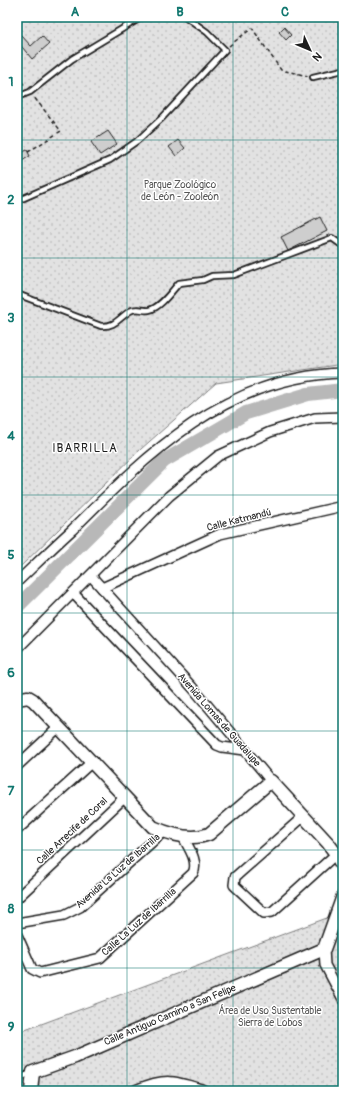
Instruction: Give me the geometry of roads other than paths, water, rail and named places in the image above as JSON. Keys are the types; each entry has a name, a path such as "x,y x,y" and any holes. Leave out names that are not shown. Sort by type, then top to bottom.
{"street":[{"path":"17,582 134,468 164,443 200,418 230,401 266,387 294,380 343,373"},
{"path":"17,650 169,496 218,456 270,432 315,418 343,417"},
{"name":"Calle Katmandú","path":"102,588 220,534 343,506"},
{"name":"Avenida Lomas de Guadalupe","path":"91,576 192,687 271,781 304,816 336,854 343,868"},
{"path":"73,593 217,745 245,750"},
{"path":"17,699 28,697 33,700 153,827 163,832"},
{"path":"17,766 59,727"},
{"path":"17,830 92,762"},
{"name":"Avenida La Luz de Ibarrilla","path":"17,923 53,917 80,907 163,832 201,837 209,834 271,781"},
{"name":"Calle Arrecife de Coral","path":"17,898 125,797"},
{"path":"304,816 235,877 234,885 264,913 268,914 336,854"},
{"name":"Calle La Luz de Ibarrilla","path":"17,935 32,969 36,972 47,972 100,958 193,873 196,868 194,860 182,835"},
{"path":"343,896 324,949 325,965 343,999"},
{"name":"Calle Antiguo Camino a San Felipe","path":"33,1072 76,1056 324,949"},
{"path":"31,1091 33,1072"},
{"path":"138,1091 164,1082 175,1083 202,1091"}],"lane":[{"path":"17,97 30,92 72,59 142,17"},
{"path":"17,201 110,160 137,141 162,118 225,50 207,32 186,17"},
{"path":"313,77 343,70"},
{"path":"17,294 101,326 109,327 131,310 149,310 156,307 179,282 203,280 212,276 234,275 332,238 343,246"},
{"path":"17,1079 33,1072"}],"waterway":[{"path":"17,607 164,461 246,413 308,394 343,390"}],"district":[{"name":"IBARRILLA","path":"85,448"}],"park label":[{"name":"Parque Zoológico de León - Zooleón","path":"180,190"},
{"name":"Área de Uso Sustentable Sierra de Lobos","path":"270,1016"}]}
